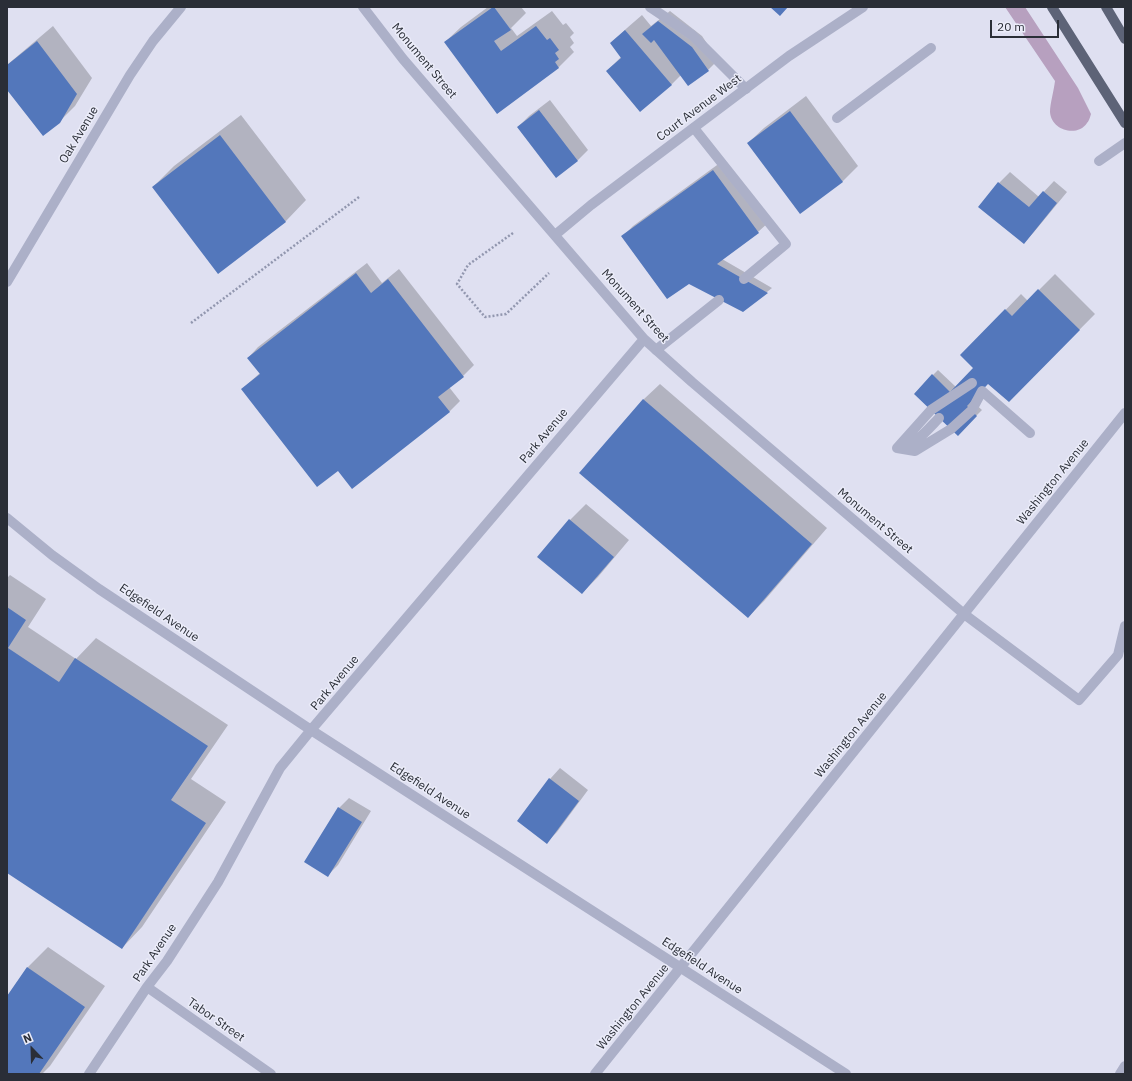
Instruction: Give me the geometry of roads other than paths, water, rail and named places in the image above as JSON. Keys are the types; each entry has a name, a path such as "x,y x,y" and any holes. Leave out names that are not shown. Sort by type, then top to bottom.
{"main road":[{"path":"1052,7 1125,123"},
{"path":"1106,7 1125,39"}],"street":[{"name":"Oak Avenue","path":"7,282 130,75 153,41 181,7"},
{"name":"Monument Street","path":"363,7 403,58 644,339 702,391 964,614 1079,700 1118,655 1125,626"},
{"path":"650,7 692,35 746,89"},
{"name":"Court Avenue West","path":"555,235 591,205 789,56 863,7"},
{"path":"837,118 931,48"},
{"path":"694,128 786,244 744,279"},
{"path":"1099,161 1125,144"},
{"path":"656,350 719,300"},
{"name":"Park Avenue","path":"89,1074 147,987 167,961 218,882 280,768 644,339"},
{"path":"898,448 931,410 972,383"},
{"path":"898,448 915,451 951,429 972,410 982,391 1030,433"},
{"name":"Washington Avenue","path":"596,1074 1125,413"},
{"path":"898,448 905,448 919,438 940,418"},
{"name":"Edgefield Avenue","path":"7,518 52,555 99,589 311,730 846,1074"},
{"name":"Tabor Street","path":"147,987 271,1074"},
{"path":"1120,1074 1125,1066"}]}
